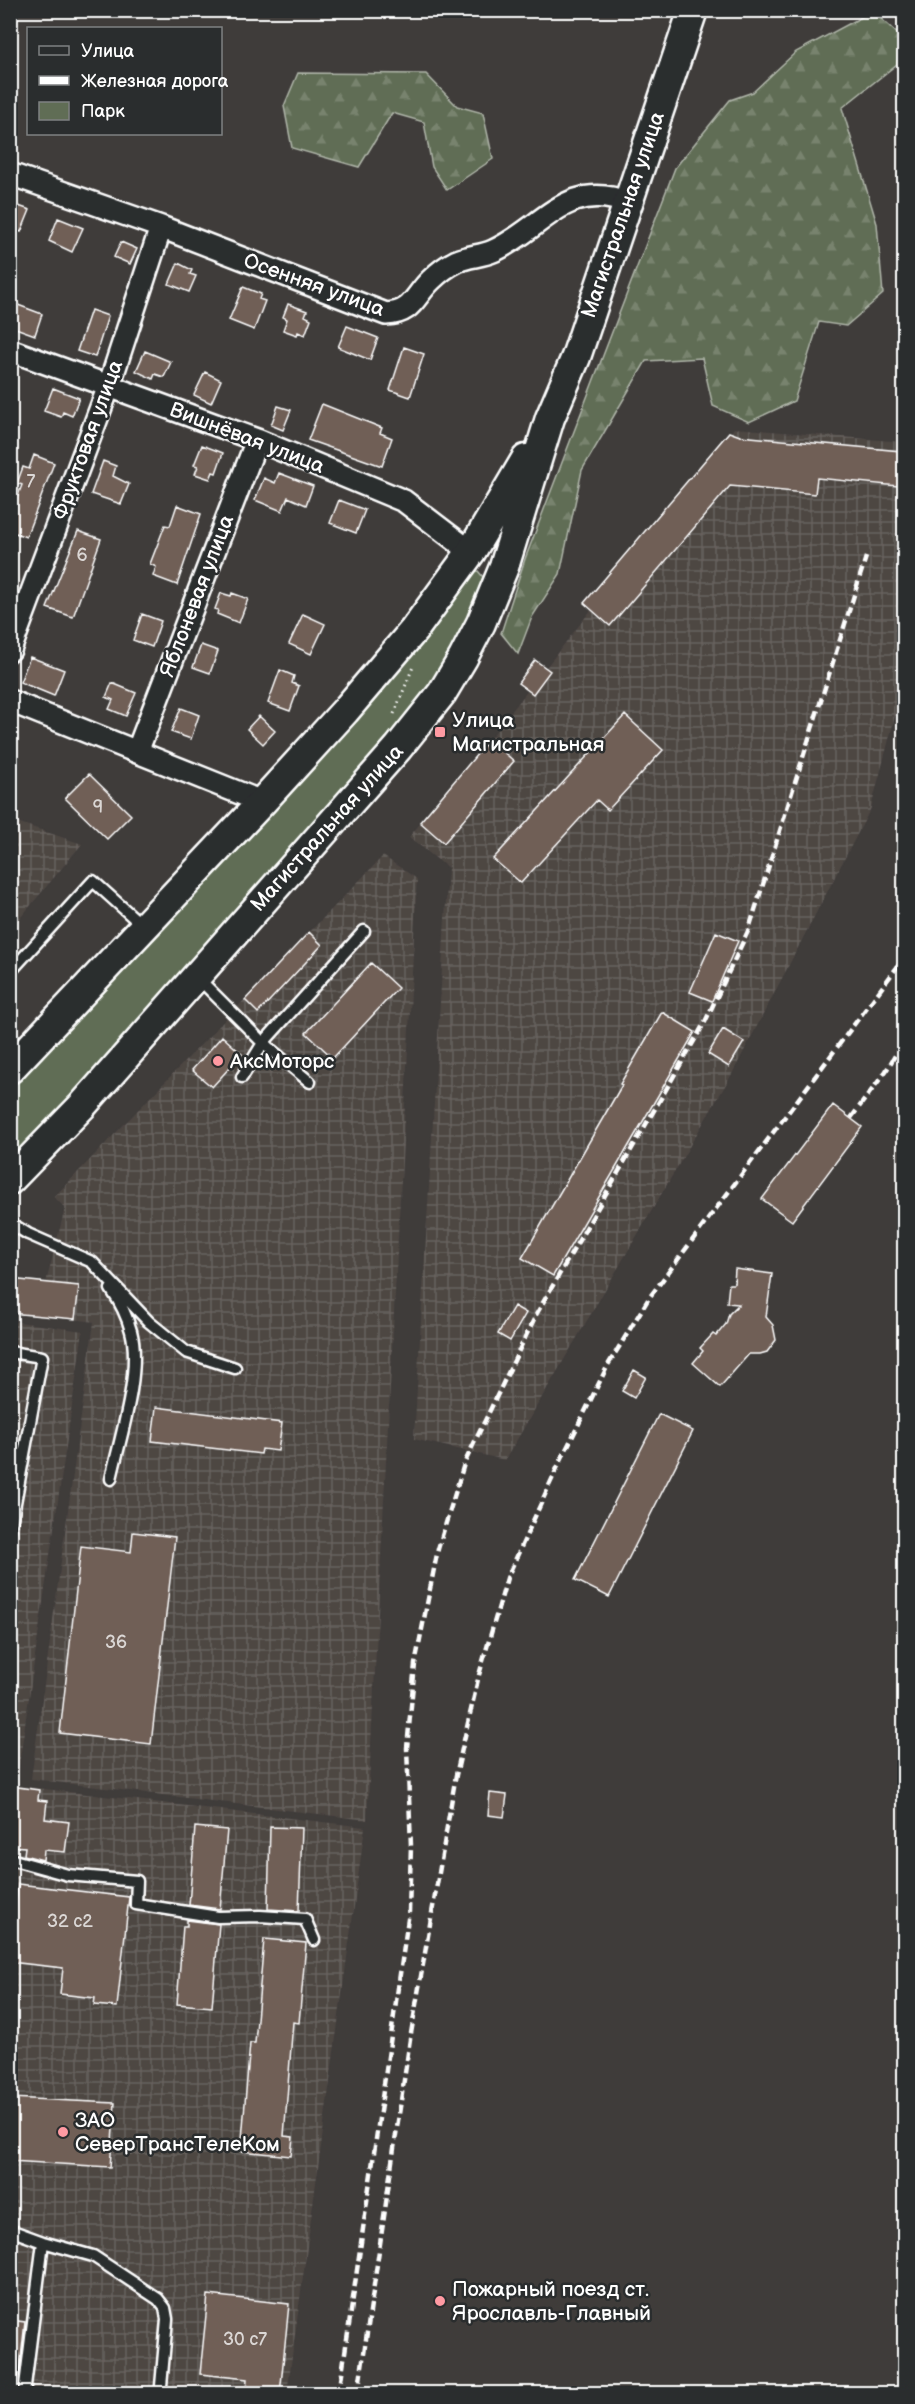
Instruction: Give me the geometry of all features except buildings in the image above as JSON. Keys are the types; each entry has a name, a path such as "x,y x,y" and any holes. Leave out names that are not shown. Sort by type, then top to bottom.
{"main road":[{"name":"Магистральная улица","path":"10,1180 82,1106 398,748 442,693 481,623 504,567 550,418 576,357 693,10"},
{"name":"Магистральная улица","path":"10,1070 262,802 345,711 414,630 471,552 550,418"},
{"path":"471,552 504,567"}],"street":[{"name":"Осенняя улица","path":"10,174 161,227 386,314 399,314 408,308 430,280 456,261 492,252 548,213 570,201 596,195 612,196 628,203"},
{"name":"Фруктовая улица","path":"10,650 109,386 161,227"},
{"name":"Вишнёвая улица","path":"10,350 257,440 404,501 471,552"},
{"name":"Яблоневая улица","path":"137,752 257,440"},
{"path":"10,701 262,802"}],"lane":[{"path":"10,972 93,881 143,926"},
{"path":"242,1077 263,1043 364,931"},
{"path":"195,976 263,1043 310,1082"},
{"path":"10,1223 28,1234 92,1262 149,1322 186,1352 235,1368"},
{"path":"92,1262 122,1305 132,1332 134,1369 111,1479"},
{"path":"10,1352 42,1357 10,1530"},
{"path":"10,1858 68,1875 137,1881 136,1904 218,1917 260,1916 305,1919 314,1940"},
{"path":"10,2230 93,2256 158,2299 165,2308 167,2319 161,2386"},
{"path":"24,2394 43,2242"}],"path":[{"path":"394,716 416,660"}],"shaded area":[{"path":"734,428 903,442 904,682 871,808 732,1074 505,1460 414,1439 448,868 409,837 489,740"},
{"path":"10,820 82,844 11,929"},
{"path":"383,856 417,879 367,1820 31,1779 94,1322 38,1314 65,1208 54,1197"},
{"path":"11,1321 83,1331 18,1772 11,1771"},
{"path":"11,1785 365,1827 287,2393 11,2394"}],"green space":[{"path":"873,11 901,37 897,64 842,108 877,224 883,294 846,326 819,322 794,401 749,422 713,406 702,358 646,361 582,470 560,574 532,617 518,654 501,633 525,559 675,168 730,100 753,92 796,52"},
{"path":"298,73 426,74 457,106 483,113 493,159 447,190 432,167 424,122 392,113 359,167 292,148 284,106"},
{"path":"478,571 483,577 473,610 457,642 420,703 11,1166 11,1085 354,717 473,572"}],"railway":[{"path":"339,2394 409,1912 411,1846 407,1748 415,1664 438,1549 464,1464 537,1313 705,1022 749,929 866,557"},
{"path":"358,2394 410,2039 456,1775 479,1675 507,1578 558,1466 608,1365 649,1298 904,958"},
{"path":"851,1118 886,1071 904,1040"}],"place":[{"name":"Улица Магистральная","path":"440,732"},
{"name":"АксМоторс","path":"218,1061"},
{"name":"ЗАО СеверТрансТелеКом","path":"63,2132"},
{"name":"Пожарный поезд ст. Ярославль-Главный","path":"440,2301"}]}
